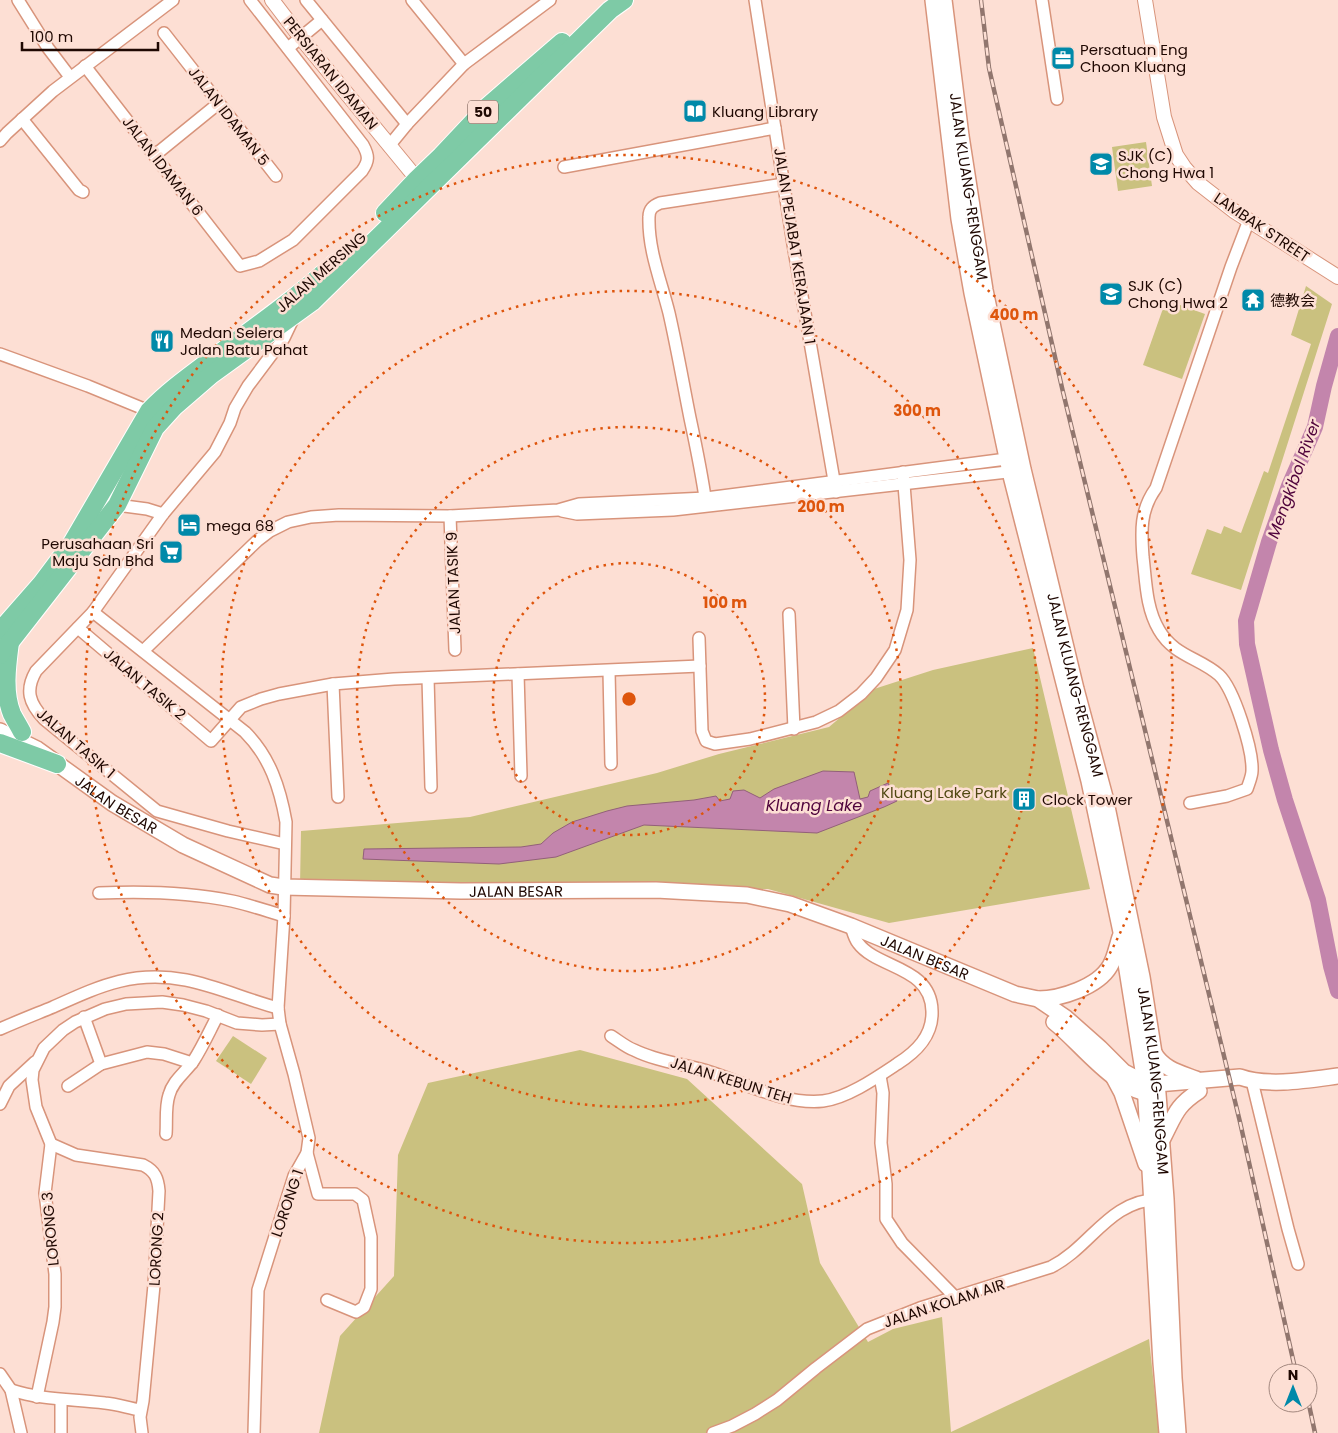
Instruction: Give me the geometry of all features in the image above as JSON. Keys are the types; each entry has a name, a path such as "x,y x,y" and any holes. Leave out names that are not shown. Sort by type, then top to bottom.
{"highway":[{"name":"JALAN MERSING","path":"3,643 23,616 42,583 72,543 149,411 162,397 305,289 351,249 488,106 612,0"},
{"path":"0,622 23,616 117,505 155,428 174,407 211,375 312,302 610,10 624,0"},
{"path":"3,643 9,702 12,714 22,732"},
{"path":"0,681 0,696"},
{"path":"0,743 57,764"}],"main road":[{"name":"JALAN KLUANG-RENGGAM","path":"933,0 963,243 972,292 1015,464 1088,781 1121,932 1162,1140 1159,1199 1161,1363 1168,1433"},
{"name":"JALAN KLUANG-RENGGAM","path":"944,0 961,136 1015,464 1105,797 1138,954 1154,1053 1152,1179 1159,1199 1170,1307 1178,1433"},
{"name":"JALAN BESAR","path":"0,704 37,749 112,803 189,849 262,882 283,887 461,891 656,890 732,893 790,904 851,926 1015,994 1038,999 1066,1018 1124,1072 1152,1089"},
{"name":"JALAN BESAR","path":"0,732 37,749"},
{"path":"1038,999 1059,998 1079,990 1102,975 1110,967 1121,932"},
{"name":"JALAN BESAR","path":"1015,994 1064,1030 1122,1084 1152,1089 1200,1086 1240,1077 1252,1081 1300,1081 1338,1076"},
{"path":"1154,1053 1161,1063 1200,1086 1176,1110 1162,1140"},
{"path":"1113,1076 1122,1093 1152,1179"}],"street":[{"path":"18,0 48,48 70,77"},
{"path":"0,141 70,77 173,0"},
{"path":"250,0 288,48 322,20"},
{"name":"PERSIARAN IDAMAN","path":"272,0 301,38 417,178"},
{"path":"306,0 407,124"},
{"path":"412,0 464,64"},
{"path":"389,146 407,124 464,64 550,0"},
{"name":"JALAN PEJABAT KERAJAAN 1","path":"755,0 793,244 836,486"},
{"path":"1042,0 1057,99"},
{"name":"LAMBAK STREET","path":"1145,0 1161,103 1176,155 1198,183 1234,211 1337,277"},
{"name":"JALAN IDAMAN 5","path":"164,33 276,176"},
{"name":"JALAN IDAMAN 6","path":"85,66 240,266 259,261 293,240 368,163 368,154 363,145 288,48"},
{"path":"155,155 219,103"},
{"path":"22,119 79,190 83,192"},
{"path":"564,167 775,128"},
{"name":"PERSIARAN IDAMAN","path":"389,146 414,165 422,166 442,156"},
{"path":"706,502 678,356 651,247 650,210 654,205 660,203 784,184"},
{"path":"1190,803 1227,796 1247,789 1253,772 1245,729 1231,694 1221,677 1211,669 1174,648 1159,631 1151,614 1145,579 1142,522 1144,508 1156,488 1249,220"},
{"name":"JALAN TASIK 1","path":"285,844 228,831 157,811 44,719 31,702 29,692 30,682 36,671 93,612 164,514 215,452 230,424 235,408 248,386 284,338 296,314"},
{"path":"0,354 88,386 149,411"},
{"path":"143,651 257,541 270,531 288,522 311,517 339,514 450,516 558,510 579,504 706,502 836,486 903,472 1015,464"},
{"path":"836,486 904,484 1015,464"},
{"path":"699,638 702,731 706,741 715,744 750,739 794,729 816,722 839,711 861,694 876,678 895,650 907,610 910,560 903,472"},
{"path":"117,505 147,509 164,514"},
{"name":"JALAN TASIK 9","path":"450,516 455,650"},
{"name":"LORONG 1","path":"93,612 231,719 254,740 268,761 284,809 286,822 283,887 284,916 278,1008 280,1024 307,1124 309,1138 308,1153 294,1176 258,1290 254,1433"},
{"path":"789,614 794,729"},
{"name":"JALAN TASIK 2","path":"78,628 211,740 231,719"},
{"path":"231,719 241,707 261,699 334,684 700,666"},
{"path":"609,671 611,764"},
{"path":"518,674 521,776"},
{"path":"428,678 431,786"},
{"path":"334,684 338,797"},
{"path":"99,893 175,893 233,901 284,916"},
{"name":"JALAN KEBUN TEH","path":"612,1036 633,1050 650,1057 693,1066 795,1100 821,1101 842,1096 880,1076 907,1058 926,1038 932,1012 931,1000 926,989 919,981 861,947 854,937 851,926"},
{"path":"0,1029 100,986 119,980 138,978 158,977 186,980 278,1008"},
{"name":"LORONG 3","path":"37,1397 54,1322 55,1307 54,1268 46,1193 51,1144 34,1097 32,1080 37,1059 44,1048 63,1030 84,1017 126,1004 153,1002 183,1005 250,1025 280,1024"},
{"path":"166,1134 170,1092 177,1079 192,1062 218,1015"},
{"path":"84,1017 100,1064"},
{"path":"68,1086 100,1064 132,1055 155,1052 183,1058 192,1062"},
{"path":"0,1104 9,1086 37,1059"},
{"path":"880,1076 883,1093 881,1143 886,1184 886,1219 902,1243 955,1297"},
{"path":"1252,1081 1298,1264"},
{"name":"LORONG 2","path":"51,1144 76,1155 143,1165 156,1176 159,1191 154,1286 143,1401 140,1410 142,1433"},
{"path":"308,1153 318,1194 355,1194 363,1200 371,1237 371,1289 364,1308 356,1312 327,1300"},
{"name":"JALAN KOLAM AIR","path":"713,1433 747,1418 777,1400 867,1329 902,1314 1051,1268 1083,1244 1114,1213 1139,1202 1159,1199"},
{"path":"0,1374 11,1390 21,1433"},
{"path":"11,1390 37,1397 104,1403 140,1410"},
{"path":"61,1400 61,1433"}],"green space":[{"path":"1146,142 1152,186 1118,191 1112,147"},
{"path":"1306,286 1332,304 1241,590 1191,574 1207,529 1221,534 1224,526 1241,533 1264,471 1268,473 1311,344 1291,335"},
{"path":"1166,300 1205,314 1182,379 1143,365"},
{"name":"Kluang Lake Park","path":"1033,648 1090,889 889,923 768,889 300,885 301,831 470,817 657,773 719,754 829,727 874,689 933,670"},
{"path":"233,1036 267,1058 251,1084 216,1061"},
{"path":"580,1050 687,1079 802,1184 820,1263 868,1342 893,1329 942,1317 951,1432 1149,1339 1159,1433 319,1433 340,1336 394,1276 398,1155 428,1083"}],"water":[{"name":"Kluang Lake","path":"823,771 854,772 860,799 868,797 870,791 888,783 897,801 817,833 644,825 556,857 499,864 363,859 364,849 521,847 541,844 553,833 572,822 607,811 627,806 694,800 716,796 720,801 730,799 733,791 744,790 760,798 774,789"}],"waterway":[{"name":"Mengkibol River","path":"1338,336 1315,427 1289,486 1269,542 1246,621 1247,644 1271,750 1285,800 1318,900 1338,991"}],"railway":[{"path":"981,0 989,68 1063,392 1240,1122 1294,1363"},
{"path":"1311,1413 1315,1433"}],"place":[{"name":"Persatuan Eng Choon Kluang","path":"1063,58"},
{"name":"Kluang Library","path":"695,111"},
{"name":"SJK (C) Chong Hwa 1","path":"1101,164"},
{"name":"SJK (C) Chong Hwa 2","path":"1111,294"},
{"name":"德教会","path":"1253,300"},
{"name":"Medan Selera Jalan Batu Pahat","path":"162,341"},
{"name":"mega 68","path":"189,525"},
{"name":"Perusahaan Sri Maju Sdn Bhd","path":"171,552"},
{"name":"Clock Tower","path":"1024,799"}]}
